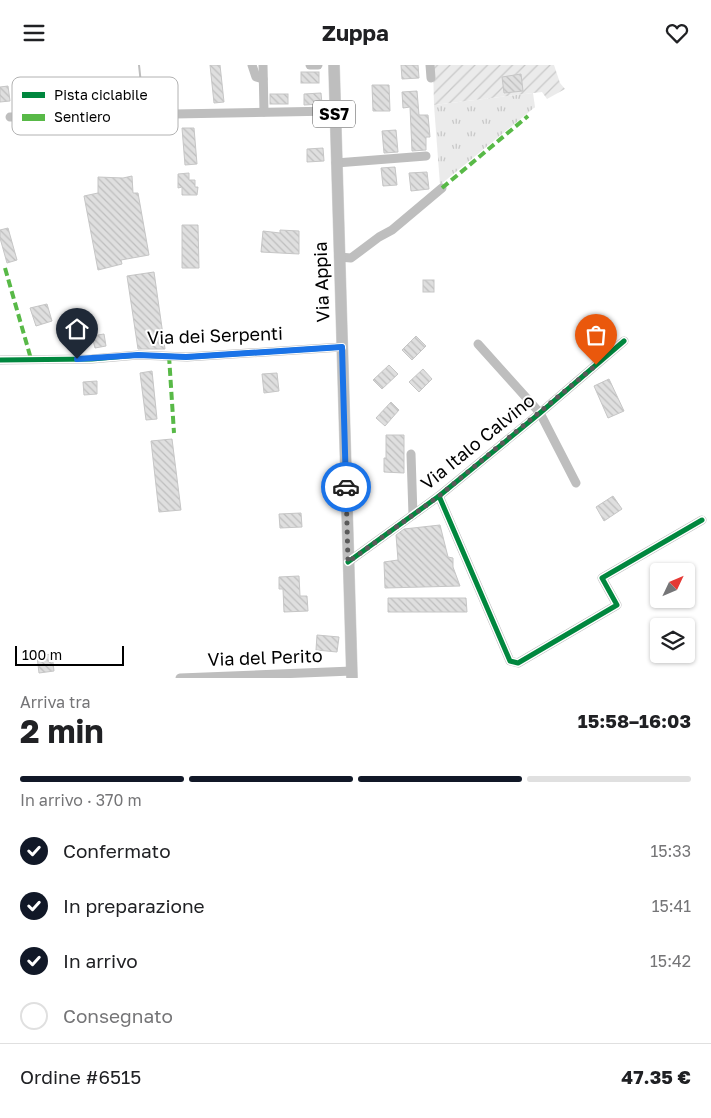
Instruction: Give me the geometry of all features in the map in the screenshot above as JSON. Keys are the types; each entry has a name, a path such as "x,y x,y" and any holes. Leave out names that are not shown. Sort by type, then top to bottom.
{"main road":[{"name":"Via Appia","path":"334,65 352,674"}],"street":[{"path":"252,65 256,77 263,79"},
{"path":"263,65 264,112"},
{"path":"310,65 318,65"},
{"path":"430,65 431,77"},
{"path":"178,114 334,111"},
{"path":"336,163 426,156"},
{"path":"339,257 351,258 392,230 442,188"},
{"name":"Via Italo Calvino","path":"348,562 439,496 624,341"},
{"path":"478,343 540,413 576,483"},
{"name":"Via dei Serpenti","path":"0,360 92,359 138,355 186,357 342,347"},
{"path":"411,454 413,515"},
{"path":"439,496 510,661 518,663 617,605 602,578 702,520"},
{"name":"Via del Perito","path":"180,678 352,674"}],"green space":[{"path":"433,65 554,65 560,83 565,89 547,99 542,92 434,105"},
{"path":"533,93 535,107 440,185 434,105"}],"building":[{"path":"210,65 220,65 224,102 214,103"},
{"path":"401,65 418,65 419,78 402,79"},
{"path":"301,72 319,72 319,83 301,83"},
{"path":"521,74 523,91 504,93 502,77"},
{"path":"372,85 389,85 390,111 373,111"},
{"path":"8,86 10,101 0,102 0,87"},
{"path":"417,91 419,115 428,115 430,137 426,137 426,150 412,151 410,107 403,108 402,92"},
{"path":"321,93 322,104 304,105 304,94"},
{"path":"270,94 288,94 288,104 270,104"},
{"path":"182,128 194,128 197,164 185,165"},
{"path":"396,130 398,152 384,153 382,131"},
{"path":"323,148 324,161 307,162 307,149"},
{"path":"395,167 397,185 383,186 381,168"},
{"path":"427,172 429,189 411,191 409,173"},
{"path":"189,173 189,180 195,180 195,187 198,187 197,195 182,195 182,187 178,188 178,174"},
{"path":"132,176 133,193 138,193 149,255 121,260 122,264 98,270 84,196 98,193 98,177 123,178"},
{"path":"182,225 198,225 199,268 182,268"},
{"path":"8,228 17,260 7,263 0,238 0,230"},
{"path":"280,230 299,231 299,254 261,252 263,231 280,233"},
{"path":"154,272 165,349 138,349 127,276"},
{"path":"423,280 434,280 434,292 423,292"},
{"path":"47,304 52,321 36,326 30,308"},
{"path":"104,334 106,346 95,348 92,336"},
{"path":"416,336 426,346 412,360 402,350"},
{"path":"389,365 398,374 382,389 373,380"},
{"path":"423,369 432,379 419,392 409,382"},
{"path":"152,371 157,419 146,420 140,373"},
{"path":"277,373 279,391 264,393 262,374"},
{"path":"609,379 624,411 608,418 594,386"},
{"path":"97,381 97,394 84,395 83,382"},
{"path":"391,402 399,410 385,426 376,418"},
{"path":"386,435 404,435 404,473 384,472"},
{"path":"172,439 181,510 159,512 151,441"},
{"path":"613,496 622,509 604,521 596,507"},
{"path":"301,513 302,527 280,528 279,514"},
{"path":"440,525 448,557 453,558 453,567 460,586 385,588 384,562 398,560 396,535 404,529"},
{"path":"299,576 300,596 307,596 308,611 284,612 283,589 279,589 279,577"},
{"path":"388,598 466,598 467,612 388,612"},
{"path":"317,635 339,637 337,652 316,650"},
{"path":"52,654 54,671 39,673 37,656"}],"waterway":[{"path":"139,65 140,77"}],"marked path":[{"path":"442,188 528,116"},
{"path":"5,268 31,359"},
{"path":"169,356 174,433"}],"cycle path":[{"path":"348,562 439,496 624,341"},
{"path":"0,360 92,359 138,355 187,357 342,347"},
{"path":"439,496 510,661 518,663 617,605 602,578 702,520"}],"way so far":[{"path":"346,487 348,562 439,496 596,365"}],"route":[{"path":"77,359 138,355 186,357 342,347 346,487"}]}
